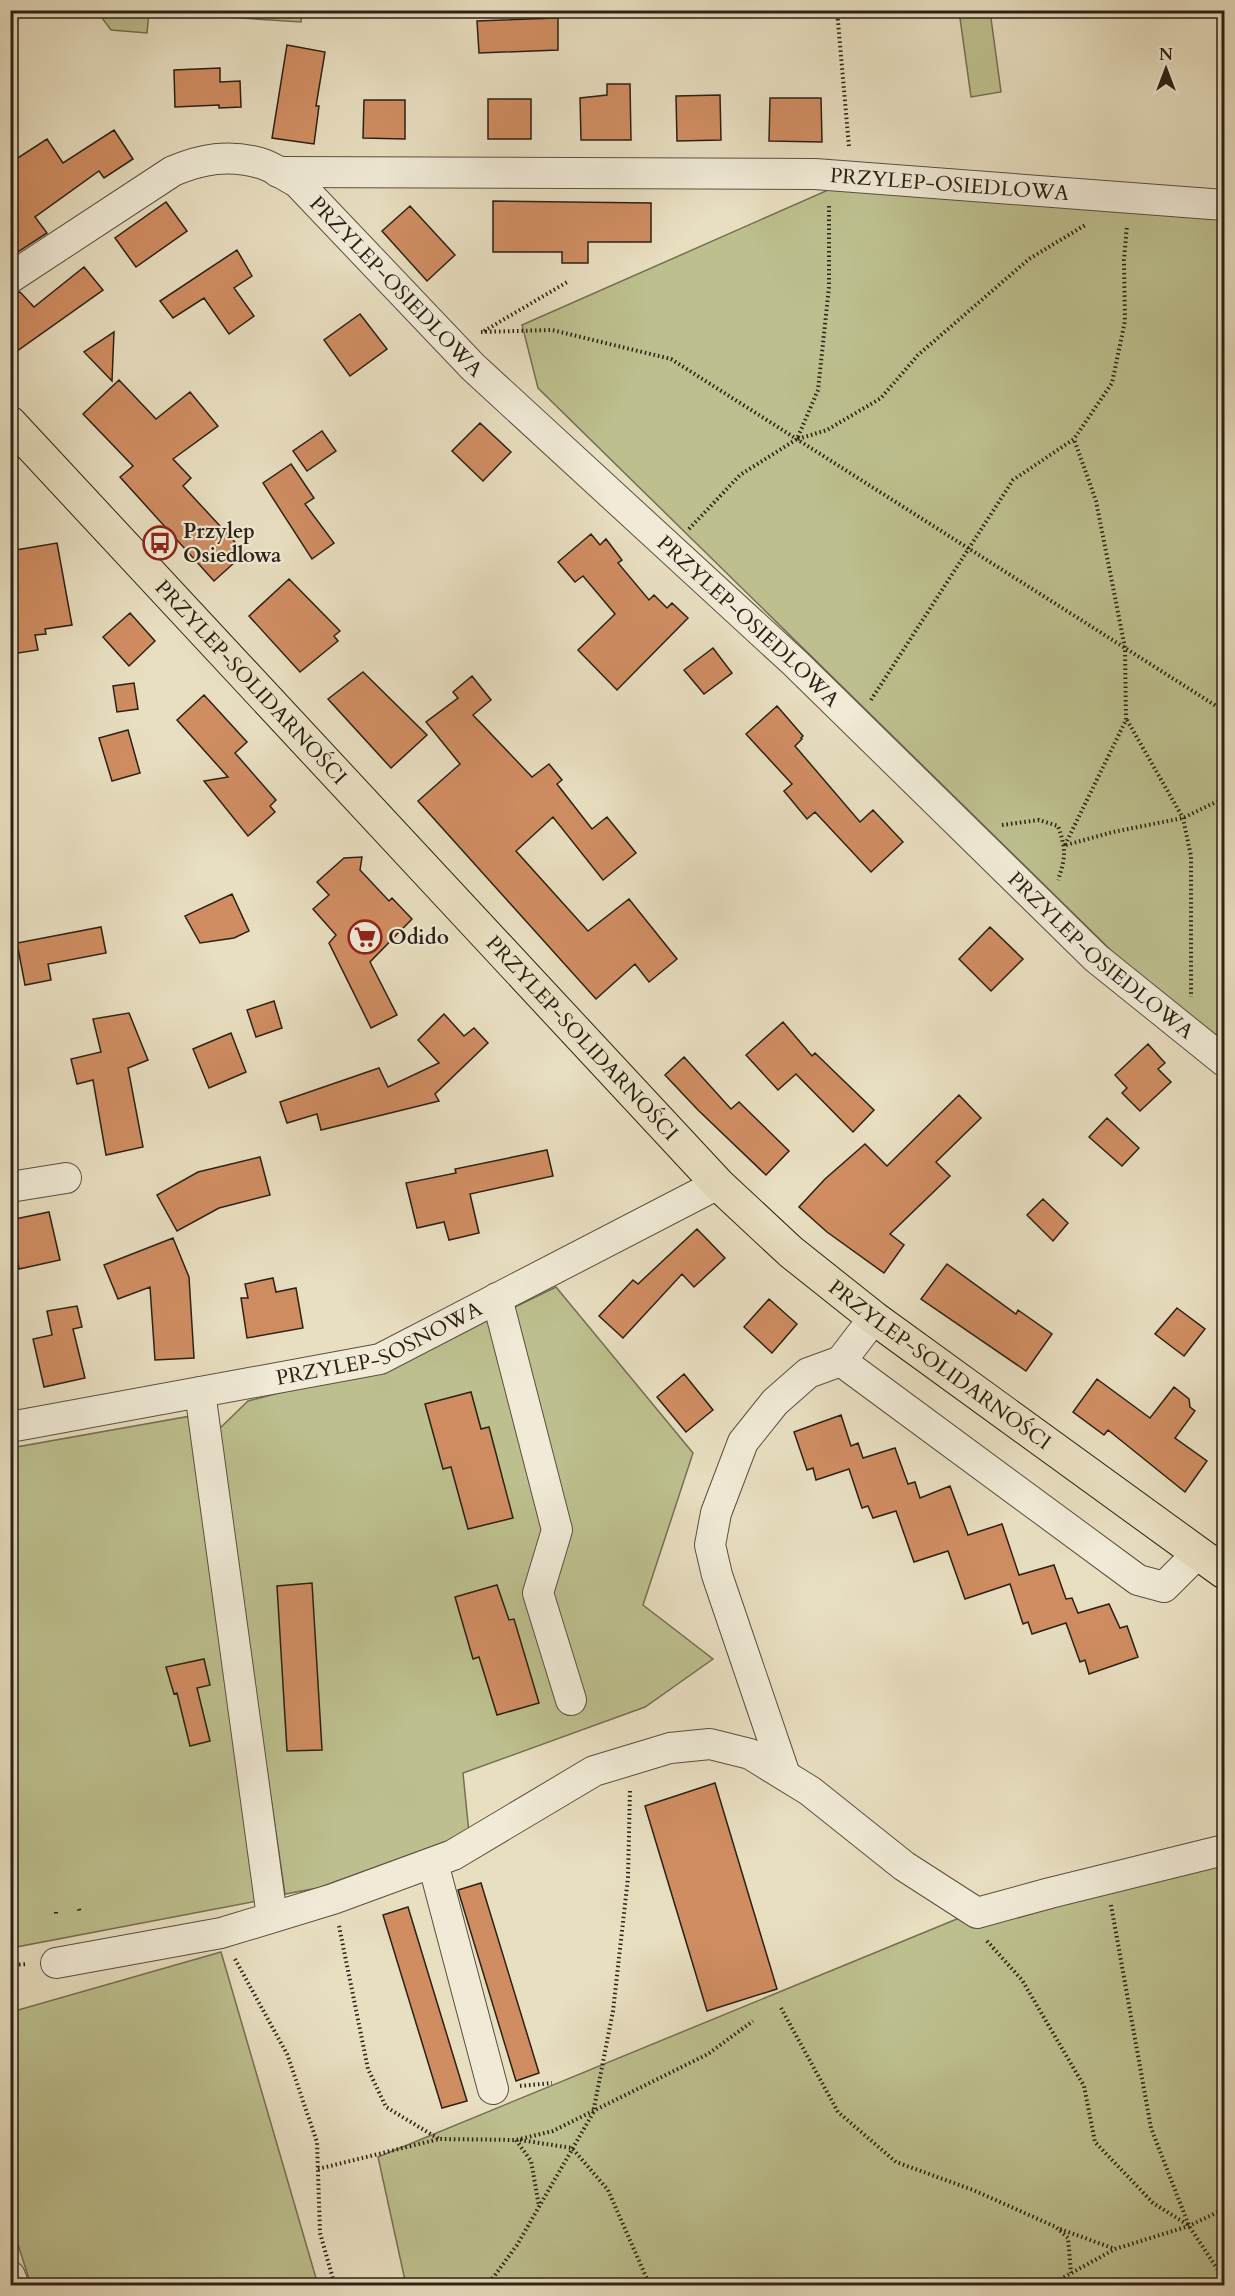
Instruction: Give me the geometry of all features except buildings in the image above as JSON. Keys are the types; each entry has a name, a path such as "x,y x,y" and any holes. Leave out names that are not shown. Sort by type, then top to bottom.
{"main road":[{"name":"PRZYLEP-SOLIDARNOŚCI","path":"10,423 718,1184 791,1252 874,1318 1224,1572"}],"street":[{"name":"PRZYLEP-OSIEDLOWA","path":"10,278 173,171 199,160 230,158 261,163 297,182 454,348 795,663 1096,958 1224,1061"},
{"name":"PRZYLEP-OSIEDLOWA","path":"278,172 841,175 1224,205"},
{"path":"10,1187 66,1178"},
{"name":"PRZYLEP-SOSNOWA","path":"10,1427 380,1359 718,1184"},
{"path":"497,1298 557,1530 538,1593 571,1700"},
{"path":"785,1775 717,1575 710,1545 716,1513 743,1442 775,1402 808,1373 841,1361 874,1318"},
{"path":"841,1361 1138,1580 1164,1587 1198,1553"},
{"path":"200,1392 272,1917"},
{"path":"56,1963 221,1933 333,1899 453,1855 594,1771 670,1748 710,1744 750,1754 785,1775 810,1791 904,1866 977,1913 1224,1850"},
{"path":"433,1863 493,2089"},
{"path":"10,2276 14,2286"}],"path":[{"path":"797,440 818,390 841,175 837,10"},
{"path":"857,723 1013,480 1074,439 1112,383 1125,321 1124,260 1129,198"},
{"path":"669,549 740,475 797,440 827,430 881,398 918,355 1029,259 1089,222"},
{"path":"454,348 569,280"},
{"path":"481,332 552,330 672,359 1224,711"},
{"path":"1047,910 1062,867 1065,845 1126,720 1125,648 1096,501 1074,439"},
{"path":"1126,720 1183,818 1191,856 1190,1033"},
{"path":"1065,845 1113,832 1183,818 1224,798"},
{"path":"952,816 983,825 1039,820 1058,826 1065,845"},
{"path":"487,2286 517,2245 592,2113 613,2011 628,1878 631,1790 626,1761"},
{"path":"333,1899 368,2069 386,2107 439,2139"},
{"path":"1110,1899 1151,2128 1189,2226 1224,2279"},
{"path":"221,1933 287,2054 317,2142 320,2233 335,2286"},
{"path":"983,1937 1022,1980 1084,2086 1095,2142 1153,2203 1189,2226"},
{"path":"781,2008 838,2112 896,2162 973,2190 1056,2227 1115,2249"},
{"path":"516,2140 553,2131 592,2113 708,2054 753,2021"},
{"path":"318,2169 439,2139 516,2140 572,2148 608,2190 650,2286"},
{"path":"516,2140 531,2162 539,2206"},
{"path":"1048,2286 1115,2249 1189,2226 1224,2209"},
{"path":"1056,2227 1068,2238 1071,2273"}],"green space":[{"path":"97,11 302,11 301,22 149,12 147,33 111,30"},
{"path":"959,11 990,11 1001,92 971,97"},
{"path":"844,183 1224,218 1224,1041 1129,968 538,388 522,325"},
{"path":"556,1287 693,1453 643,1605 713,1659 645,1707 463,1773 469,1833 318,1888 285,1894 217,1431 248,1401 409,1359"},
{"path":"191,1416 257,1901 11,1948 11,1448"},
{"path":"1224,1858 1224,2285 406,2285 378,2157 1020,1893"},
{"path":"221,1952 318,2285 31,2285 11,2223 11,2012"}],"place":[{"name":"Przylep Osiedlowa","path":"160,543"},
{"name":"Odido","path":"365,937"}]}
